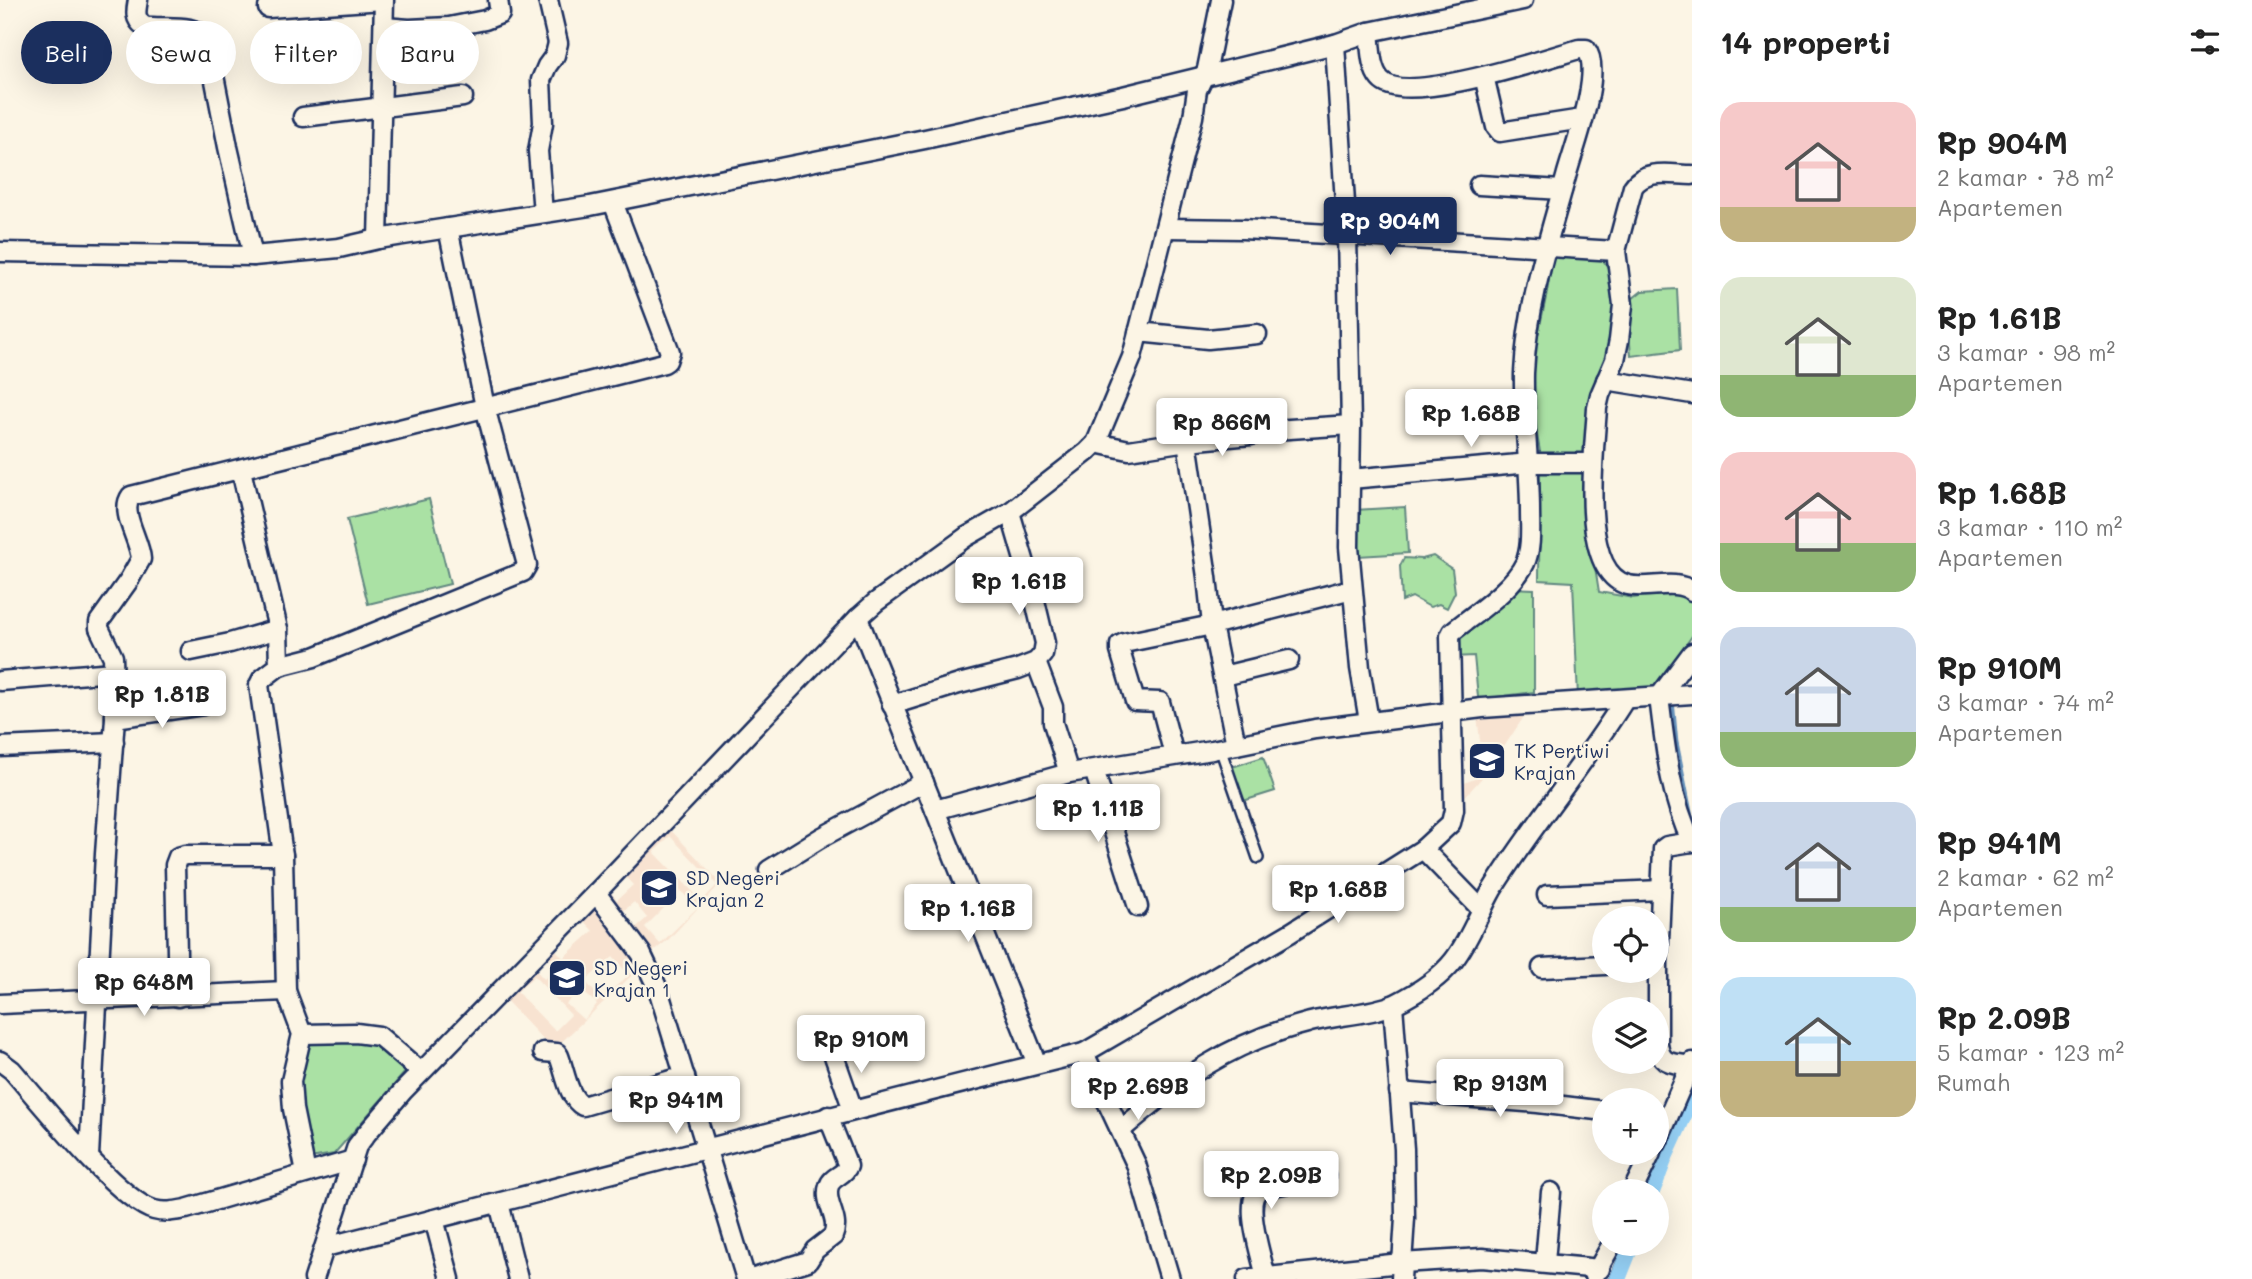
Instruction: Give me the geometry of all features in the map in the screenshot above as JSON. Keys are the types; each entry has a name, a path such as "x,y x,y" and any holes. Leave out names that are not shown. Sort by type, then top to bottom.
{"street":[{"path":"138,0 138,22 144,26 194,29 202,33 207,40 253,256"},
{"path":"268,8 384,0 384,21"},
{"path":"478,21 500,14 498,0"},
{"path":"543,213 538,151 543,123 541,80 555,55 558,43 548,0"},
{"path":"314,1279 357,1146 421,1072 858,618 955,545 1010,512 1096,443 1132,358 1166,228 1196,95 1205,75 1221,0"},
{"path":"0,252 253,256 339,248 377,239 613,202 925,139 1123,96 1335,44 1370,32 1523,0"},
{"path":"325,1247 706,1147 1084,1053 1279,940 1423,849 1451,823 1454,814 1450,636 1519,575 1525,563 1530,536 1530,463 1524,372 1527,340 1546,247 1582,119 1592,64 1586,49 1579,49 1448,85 1403,87 1385,83 1380,78 1374,66 1370,32"},
{"path":"1335,44 1347,235 1352,589 1369,721"},
{"path":"1484,76 1496,127 1500,132 1582,119"},
{"path":"377,239 383,84"},
{"path":"303,117 463,97"},
{"path":"1692,175 1651,174 1638,178 1633,187 1616,251 1623,305 1615,360 1597,408 1593,463 1593,522 1605,567 1625,585 1682,586 1692,592"},
{"path":"1479,185 1562,190"},
{"path":"89,1156 115,718 113,657 101,634 99,622 141,559 127,509 128,498 667,361 670,352 613,202"},
{"path":"306,1173 293,1109 291,1081 302,1034 286,991 283,855 259,685 279,666 314,657 526,569 527,561 485,407 448,228"},
{"path":"1166,228 1347,235 1616,251"},
{"path":"1138,332 1208,339 1257,334"},
{"path":"1606,380 1692,394"},
{"path":"1096,443 1129,450 1187,441 1241,437 1274,430 1351,425"},
{"path":"1187,441 1212,625 1223,676 1228,746"},
{"path":"1350,479 1530,463 1593,463"},
{"path":"241,470 278,629 279,666"},
{"path":"892,705 1036,662 1045,649 1031,584 1010,512"},
{"path":"1174,755 1160,702 1138,702 1134,699 1120,645 1212,625 1352,589"},
{"path":"858,618 1037,1064"},
{"path":"191,651 278,629"},
{"path":"1660,906 1663,849 1692,842 1679,811 1674,696 1692,653"},
{"path":"1223,676 1289,660"},
{"path":"1036,662 1053,707 1053,723 1069,773"},
{"path":"0,681 114,672"},
{"path":"935,810 1069,773 1315,729 1453,711 1674,696"},
{"path":"1121,1130 1157,1099 1213,1059 1243,1044 1306,1023 1392,1005 1445,970 1455,959 1491,892 1602,736 1625,699"},
{"path":"115,718 203,705"},
{"path":"0,747 114,742"},
{"path":"1094,770 1139,907"},
{"path":"769,870 924,782"},
{"path":"1423,849 1482,910"},
{"path":"178,997 175,865 178,857 283,855"},
{"path":"1547,895 1661,890"},
{"path":"596,893 644,958 658,989 749,1279 808,1261 815,1250 833,1236 836,1223 828,1189 830,1182 846,1171 848,1166 828,1116"},
{"path":"1542,968 1592,966"},
{"path":"1658,983 1660,1056 1666,1061 1691,1064 1669,1106"},
{"path":"0,1004 286,991"},
{"path":"1392,1005 1404,1191 1401,1271"},
{"path":"302,1034 356,1033 379,1037 421,1072"},
{"path":"543,1052 556,1053 559,1056 573,1096 583,1106 685,1076"},
{"path":"833,1053 853,1110"},
{"path":"1084,1053 1136,1164 1170,1279"},
{"path":"0,1062 12,1070 89,1156 130,1196 152,1209 166,1212 186,1209 353,1160"},
{"path":"1399,1093 1592,1109"},
{"path":"1273,1278 1252,1215 1256,1190 1325,1176"},
{"path":"1545,1262 1551,1192"},
{"path":"499,1203 518,1279"},
{"path":"434,1219 450,1279"},
{"path":"1247,1279 1401,1271 1482,1258 1545,1262 1596,1274 1606,1256"}],"lane":[{"path":"1228,746 1258,858"}],"shaded area":[{"name":"TK Pertiwi Krajan","path":"1527,712 1488,771 1462,800 1453,717","holes":["1477,716 1481,749 1477,778 1464,783 1455,719"]},
{"name":"SD Negeri Krajan 2","path":"664,823 721,883 669,939 649,955 596,890","holes":["670,836 717,885 702,901 654,852","620,871 633,885 617,900 604,885","681,891 697,908 660,944 645,927","634,902 647,918 633,930 620,914"]},
{"name":"SD Negeri Krajan 1","path":"594,904 647,961 553,1050 499,993","holes":["581,918 593,931 563,958 552,945","545,952 558,966 544,979 531,965","613,957 629,975 601,999 585,981","534,976 571,1015 555,1031 517,992","580,989 597,1004 584,1020 566,1004"]}],"green space":[{"path":"1551,256 1603,260 1617,282 1615,327 1593,455 1541,458 1531,389"},
{"path":"1677,289 1680,350 1631,356 1627,303 1642,291"},
{"path":"1595,471 1584,498 1599,592 1633,598 1692,589 1692,636 1654,690 1578,698 1573,582 1539,580 1540,472"},
{"path":"429,499 450,584 368,604 347,519"},
{"path":"1405,507 1408,553 1358,556 1355,510"},
{"path":"1433,556 1452,569 1455,592 1447,608 1439,604 1430,607 1412,597 1402,601 1400,566 1404,558 1422,559"},
{"path":"1511,588 1534,589 1534,692 1481,699 1478,697 1474,656 1453,657 1454,635"},
{"path":"1263,757 1275,791 1240,802 1229,768"},
{"path":"380,1027 413,1063 334,1154 310,1158 291,1085 299,1044 343,1028"}],"waterway":[{"path":"1672,698 1676,741 1692,821"},
{"path":"1649,1179 1692,1086"},
{"path":"1657,1179 1692,1098"},
{"path":"1611,1279 1620,1256"},
{"path":"1618,1279 1627,1256"}],"place":[{"name":"TK Pertiwi Krajan","path":"1487,761"},
{"name":"SD Negeri Krajan 2","path":"659,888"},
{"name":"SD Negeri Krajan 1","path":"567,978"}]}
